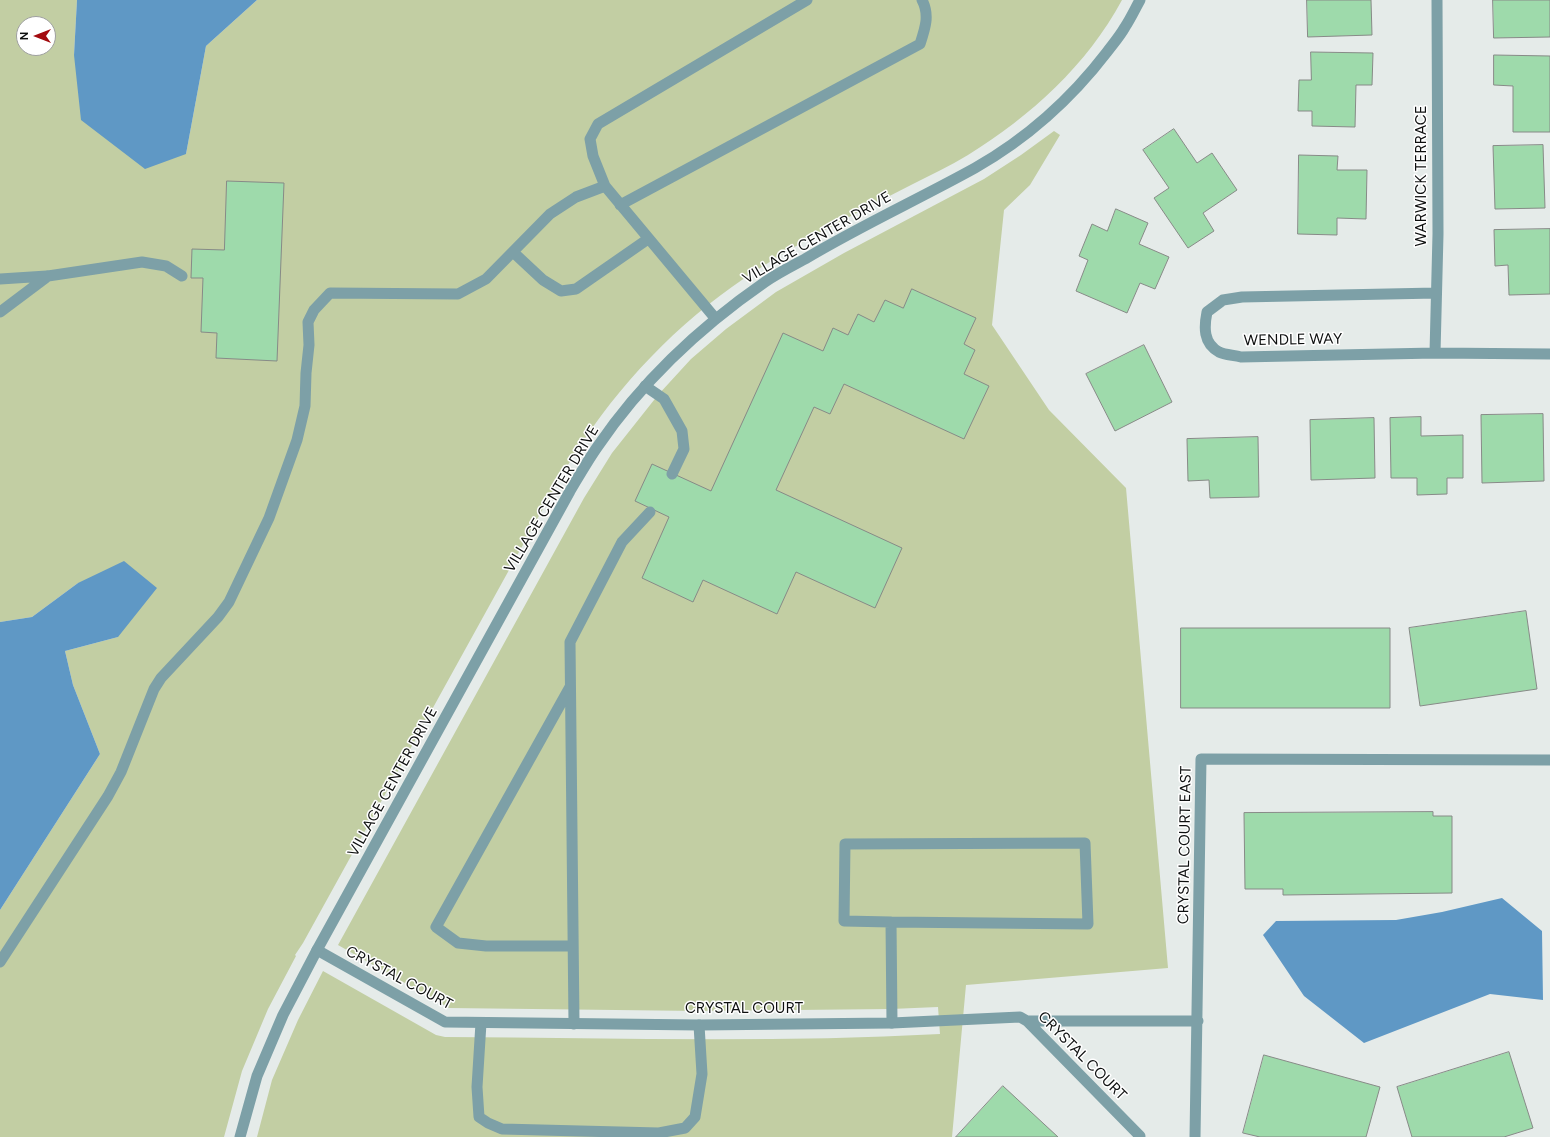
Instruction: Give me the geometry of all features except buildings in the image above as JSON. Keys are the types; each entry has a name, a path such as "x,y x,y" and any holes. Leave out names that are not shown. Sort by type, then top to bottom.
{"street":[{"path":"715,318 648,240 605,186 593,156 590,139 598,124 807,0"},
{"path":"620,205 920,44 926,26 926,7 922,0"},
{"name":"VILLAGE CENTER DRIVE","path":"240,1137 257,1076 283,1015 316,950 570,492 598,446 645,386 679,350 715,318 767,281 835,241 976,167 1012,144 1045,119 1074,92 1098,64 1125,28 1140,0"},
{"name":"WARWICK TERRACE","path":"1435,353 1438,234 1437,0"},
{"path":"0,962 108,796 121,772 154,689 161,678 218,617 241,578 269,518 297,440 305,406 309,345 308,322 314,310 330,293 458,294 486,279 550,214 576,197 605,186"},
{"path":"513,252 543,280 561,292 576,289 648,240"},
{"path":"0,279 48,276 142,262 166,266 182,276"},
{"path":"0,312 48,276"},
{"name":"WENDLE WAY","path":"1436,293 1242,297 1223,300 1216,304 1207,312 1204,326 1207,341 1219,352 1241,357 1435,353 1550,354"},
{"path":"645,386 664,399 682,430 684,449 672,474"},
{"path":"574,1024 570,642 622,542 650,512"},
{"path":"570,685 436,927 458,943 486,946 573,946"},
{"name":"CRYSTAL COURT EAST","path":"1196,1137 1201,759 1550,760"},
{"path":"1085,843 1088,924 891,922 844,921 845,844 1085,843"},
{"path":"891,922 892,1023"},
{"name":"CRYSTAL COURT","path":"316,950 445,1022 699,1025 892,1023 1020,1017 1027,1021 1140,1136"},
{"path":"1027,1021 1198,1021"},
{"path":"481,1023 476,1087 479,1117 488,1123 502,1129 659,1132 685,1128 695,1117 702,1074 699,1025"}],"green space":[{"path":"0,0 77,0 74,55 186,154 206,46 257,0 1122,0 1108,24 1075,67 1056,87 1014,123 961,159 814,236 776,258 732,287 684,325 620,391 580,445 556,485 295,955 296,956 268,1009 242,1071 224,1137 0,1137 0,910 100,754 73,685 65,651 118,637 78,583 32,617 0,622"},
{"path":"1054,131 1060,135 1030,185 1004,210 992,325 1049,410 1126,488 1168,968 966,985 952,1137 257,1137 272,1080 298,1020 323,971 436,1035 445,1037 754,1039 878,1037 940,1034 938,1007 891,1009 699,1011 449,1008 338,945 584,498 612,453 658,395 691,359 726,329 776,292 844,253 984,179"}],"water":[{"path":"77,0 257,0 206,46 186,154 145,169 81,120 74,55"},
{"path":"124,561 157,588 118,637 65,651 73,685 100,754 0,910 0,622 32,617 78,583"},
{"path":"1502,898 1542,931 1543,1000 1490,994 1364,1043 1304,996 1263,935 1276,921 1396,920 1442,912"}]}
